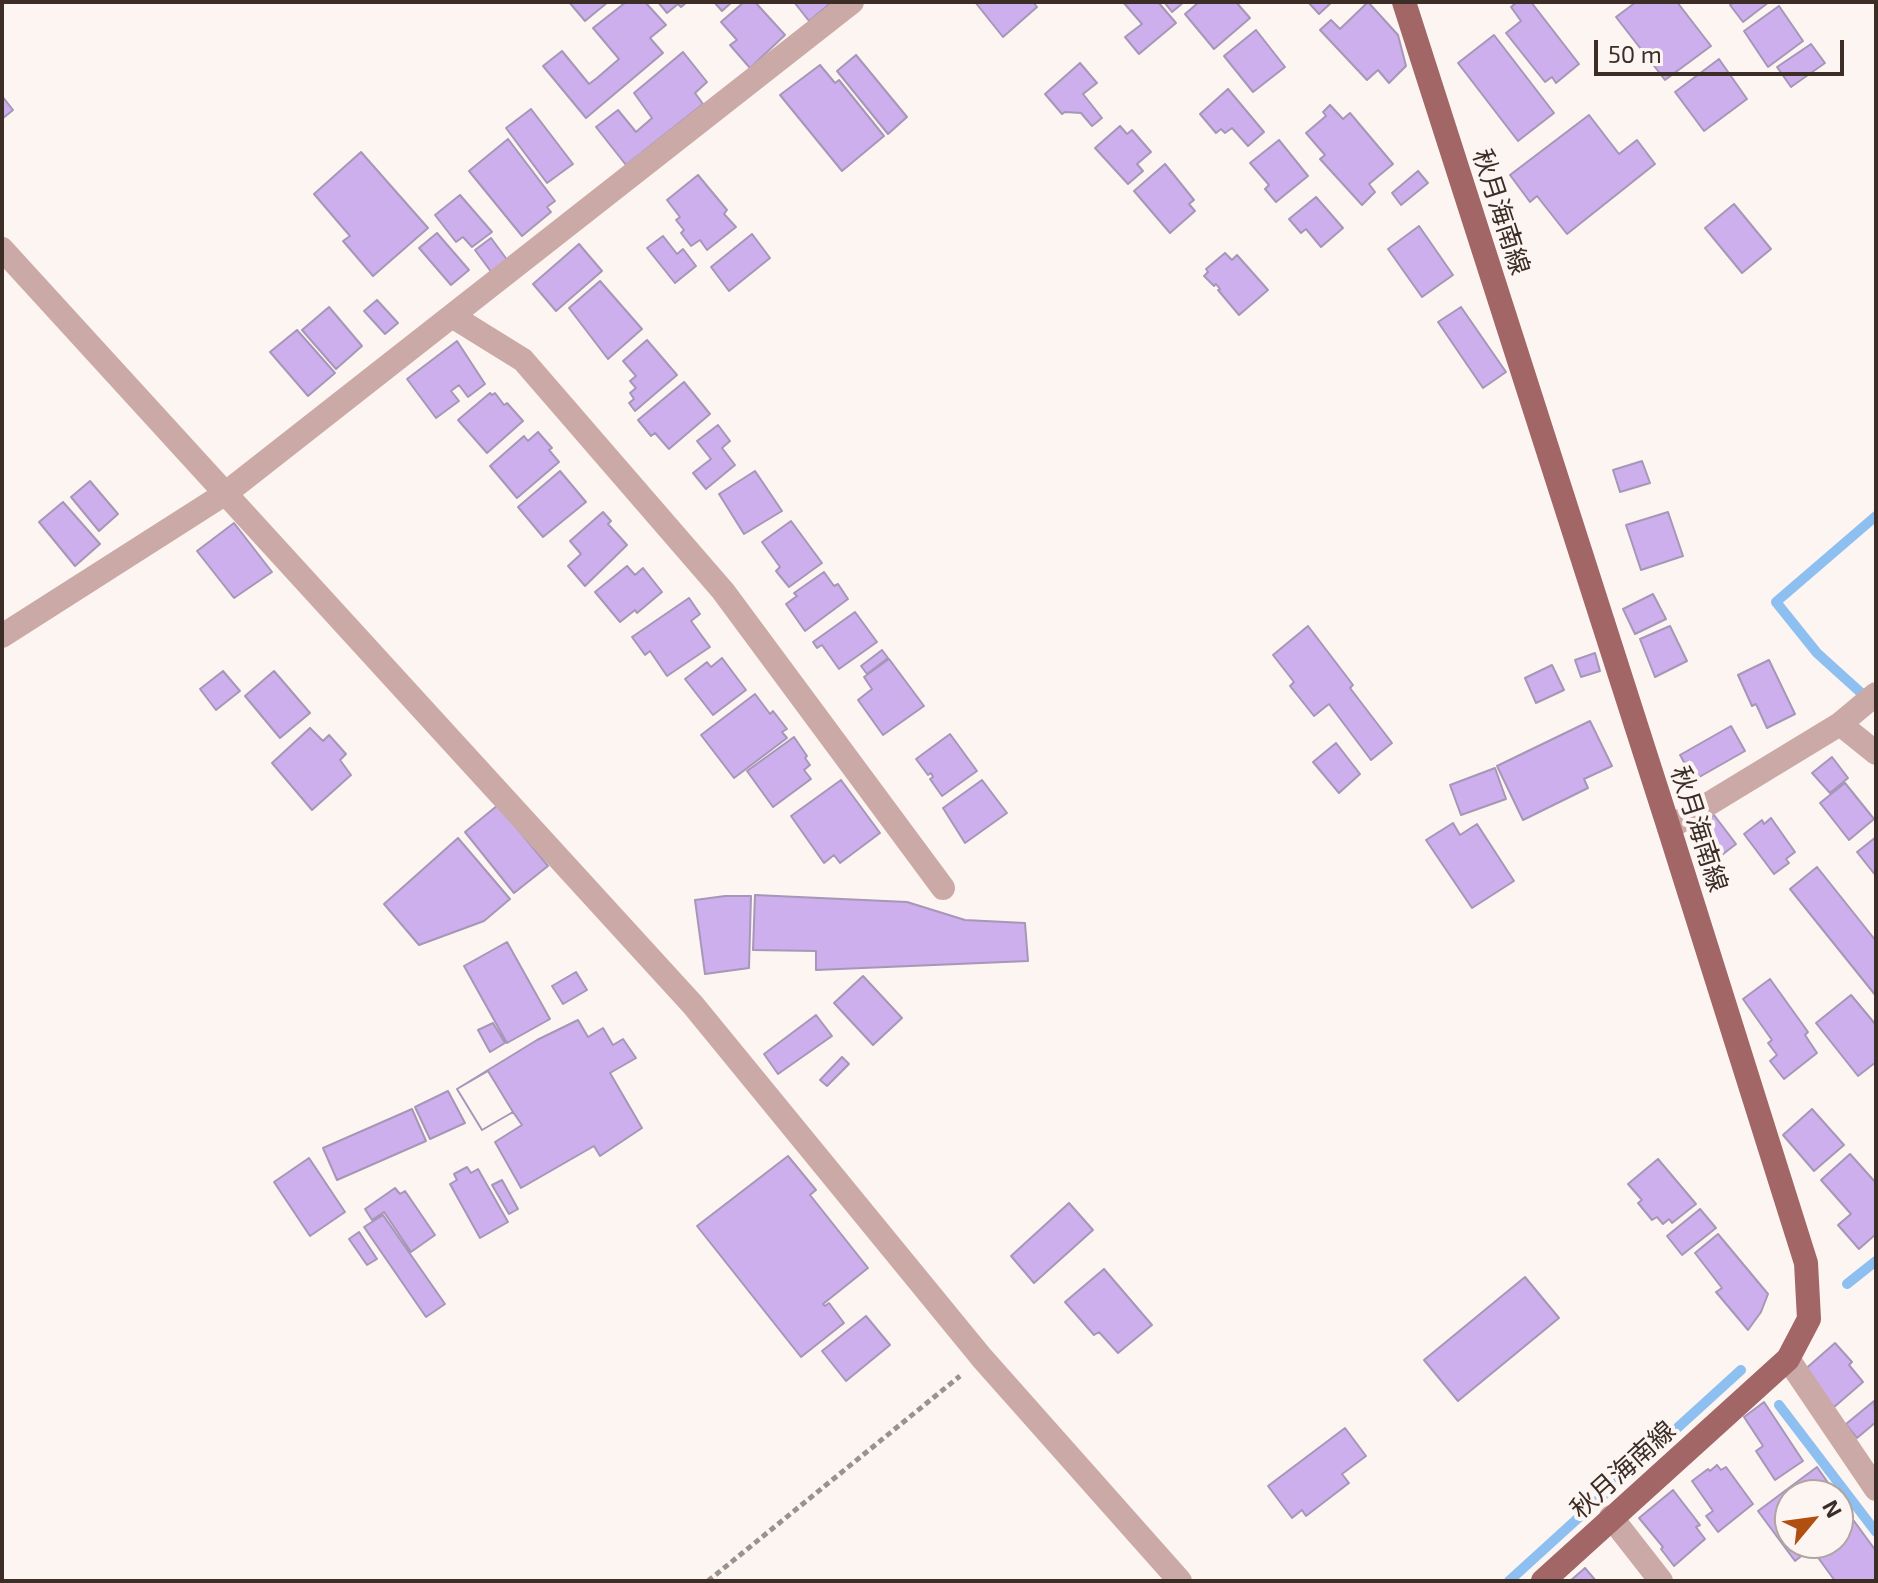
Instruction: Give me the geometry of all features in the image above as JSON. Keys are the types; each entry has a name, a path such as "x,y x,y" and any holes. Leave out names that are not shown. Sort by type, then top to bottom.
{"main road":[{"name":"秋月海南線","path":"1404,2 1806,1263 1809,1319 1788,1359 1543,1581"}],"street":[{"path":"2,636 226,493 852,2"},
{"path":"2,249 693,1005 982,1358 1180,1581"},
{"path":"452,316 523,360 723,591 943,888"},
{"path":"1669,828 1840,724 1876,694"},
{"path":"1840,724 1876,753"},
{"path":"1788,1359 1876,1489"},
{"path":"1611,1517 1661,1581"}],"path":[{"path":"708,1581 982,1358"}],"building":[{"path":"569,2 608,2 585,21"},
{"path":"626,2 645,2 666,25 650,38 663,53 586,118 543,66 562,51 589,84 597,78 619,59 593,28"},
{"path":"658,2 687,2 681,7 678,4 667,13"},
{"path":"714,2 732,2 722,11"},
{"path":"744,2 755,2 785,35 750,68 730,45 737,40 721,22"},
{"path":"794,2 832,2 809,21"},
{"path":"975,2 1033,2 1037,7 1003,37"},
{"path":"1123,2 1158,2 1176,23 1139,54 1125,37 1142,24"},
{"path":"1164,2 1184,2 1172,12"},
{"path":"1199,2 1236,2 1250,18 1214,49 1185,14"},
{"path":"1308,2 1332,2 1319,14"},
{"path":"1368,2 1398,35 1406,66 1389,83 1378,70 1367,80 1320,30 1331,20 1340,29"},
{"path":"1517,2 1531,2 1579,64 1556,83 1552,77 1545,82 1506,33 1521,21 1511,7"},
{"path":"1636,2 1677,2 1711,46 1665,80 1616,17"},
{"path":"1734,2 1769,2 1743,22 1730,5"},
{"path":"1779,6 1803,41 1768,67 1744,31"},
{"path":"1256,30 1285,67 1253,92 1224,56"},
{"path":"1494,35 1554,113 1518,141 1458,63"},
{"path":"1811,44 1825,63 1791,87 1777,67"},
{"path":"683,52 707,82 695,93 703,104 626,165 596,127 618,110 636,132 652,118 634,93"},
{"path":"856,55 907,117 888,134 837,71"},
{"path":"1719,59 1747,99 1704,131 1675,92"},
{"path":"1080,63 1097,83 1083,94 1102,118 1092,126 1081,113 1062,114 1045,94"},
{"path":"820,65 835,83 839,80 884,136 842,171 780,95"},
{"path":"1228,89 1264,132 1248,146 1232,128 1225,133 1221,129 1216,133 1200,114"},
{"path":"2,96 13,110 2,119"},
{"path":"1330,105 1343,119 1350,113 1393,164 1369,184 1375,192 1362,205 1320,159 1325,155 1306,133 1326,116 1323,112"},
{"path":"531,109 573,164 547,183 506,128"},
{"path":"1589,115 1619,154 1637,140 1655,164 1567,234 1537,196 1530,202 1510,175"},
{"path":"1120,126 1127,134 1132,130 1151,152 1137,164 1143,171 1128,184 1095,148"},
{"path":"508,139 555,201 547,207 551,212 522,236 469,171"},
{"path":"1279,140 1308,176 1276,202 1265,189 1269,185 1250,163"},
{"path":"361,152 428,228 373,276 343,241 350,236 314,194"},
{"path":"1165,164 1194,200 1189,204 1195,211 1170,233 1134,191"},
{"path":"1418,171 1428,183 1401,205 1392,193"},
{"path":"698,175 727,210 724,214 736,227 707,250 700,240 691,246 676,220 680,217 667,200"},
{"path":"460,195 492,232 472,247 463,237 456,242 435,215"},
{"path":"1316,197 1343,228 1321,247 1306,229 1301,233 1289,219"},
{"path":"1734,204 1771,249 1742,273 1705,228"},
{"path":"1419,226 1453,275 1422,297 1388,249"},
{"path":"437,233 469,270 451,285 419,248"},
{"path":"752,234 770,258 729,291 711,267"},
{"path":"663,236 677,254 683,249 696,266 675,283 647,248"},
{"path":"491,238 508,261 492,273 475,250"},
{"path":"579,244 602,271 556,311 533,284"},
{"path":"1225,253 1232,260 1237,255 1268,290 1239,315 1216,284 1214,286 1204,276 1208,272 1206,269"},
{"path":"600,281 642,329 608,359 569,308"},
{"path":"377,300 398,323 385,334 364,311"},
{"path":"329,307 362,346 336,369 302,330"},
{"path":"1461,307 1506,372 1483,388 1438,322"},
{"path":"297,330 335,373 308,396 270,352"},
{"path":"647,340 677,375 635,411 629,403 634,399 630,393 636,388 630,381 636,376 623,361"},
{"path":"457,341 485,384 468,397 459,385 451,391 459,401 436,418 407,379"},
{"path":"684,382 710,414 669,449 655,433 651,436 638,420"},
{"path":"490,393 495,393 504,405 507,403 523,421 487,453 458,420"},
{"path":"718,425 730,441 722,448 735,465 706,489 693,473 711,459 697,441"},
{"path":"538,432 559,462 517,498 490,466 524,436 528,441"},
{"path":"1642,461 1650,483 1620,492 1613,470"},
{"path":"560,471 586,502 543,537 518,507"},
{"path":"755,471 782,511 744,534 719,494"},
{"path":"90,481 118,514 99,531 71,497"},
{"path":"63,502 100,544 75,566 39,522"},
{"path":"603,512 611,521 608,524 627,545 585,586 568,566 581,554 570,541"},
{"path":"1668,512 1683,556 1641,570 1626,525"},
{"path":"791,521 822,563 789,587 776,571 780,567 762,542"},
{"path":"234,523 272,572 234,598 197,551"},
{"path":"627,566 635,575 643,568 662,592 637,613 635,610 620,622 595,592"},
{"path":"824,572 834,586 838,584 848,599 805,631 786,604 797,596 794,593"},
{"path":"1653,594 1666,619 1635,634 1623,609"},
{"path":"689,598 700,614 691,621 710,647 667,676 650,651 645,655 632,637"},
{"path":"855,612 877,642 839,669 822,645 817,648 813,642"},
{"path":"1308,626 1392,743 1371,760 1329,704 1314,716 1290,686 1294,682 1273,655"},
{"path":"1670,626 1687,661 1655,677 1640,639"},
{"path":"882,650 888,658 867,674 861,666"},
{"path":"1595,653 1600,671 1581,677 1575,660"},
{"path":"722,658 746,690 713,715 685,679 707,662 711,667"},
{"path":"889,659 924,706 883,735 858,700 872,689 864,677"},
{"path":"1769,660 1795,714 1767,728 1756,704 1752,706 1738,675"},
{"path":"1552,665 1564,690 1536,703 1525,678"},
{"path":"223,671 240,691 216,710 200,689"},
{"path":"274,671 310,713 280,738 245,696"},
{"path":"755,694 770,714 773,711 787,729 782,732 787,738 734,778 701,735"},
{"path":"1590,721 1612,766 1584,779 1588,788 1523,820 1497,766"},
{"path":"1731,726 1745,751 1694,780 1680,755"},
{"path":"310,728 323,741 329,735 346,754 340,760 351,775 312,810 272,763"},
{"path":"950,734 977,771 942,796 930,779 933,777 931,773 928,775 916,759"},
{"path":"794,737 807,756 805,758 810,765 804,770 811,779 773,807 747,771"},
{"path":"1336,743 1360,774 1339,793 1313,762"},
{"path":"1832,757 1848,778 1830,793 1812,773"},
{"path":"1495,768 1506,799 1461,815 1450,785"},
{"path":"841,780 880,833 840,863 834,855 824,863 791,816"},
{"path":"982,780 1007,813 965,843 943,808"},
{"path":"1845,783 1874,819 1849,840 1820,803"},
{"path":"498,805 548,866 514,893 465,832"},
{"path":"1714,815 1736,844 1718,858 1703,839 1704,823"},
{"path":"1771,818 1795,852 1786,859 1789,863 1774,874 1744,834 1762,820 1764,824"},
{"path":"1453,823 1460,835 1477,824 1514,881 1472,908 1426,840"},
{"path":"1876,837 1876,876 1857,852"},
{"path":"458,838 510,899 484,921 419,945 384,904"},
{"path":"1817,867 1876,941 1876,996 1790,889"},
{"path":"755,895 907,902 965,920 1025,923 1028,961 816,970 816,951 753,950"},
{"path":"751,896 749,968 705,974 695,900"},
{"path":"507,942 550,1019 507,1043 464,966"},
{"path":"576,972 587,990 563,1004 552,986"},
{"path":"863,976 902,1018 873,1045 834,1003"},
{"path":"1770,979 1808,1032 1805,1035 1817,1053 1784,1079 1770,1061 1777,1055 1768,1043 1772,1040 1743,999"},
{"path":"1851,995 1876,1025 1876,1062 1858,1076 1816,1023"},
{"path":"816,1015 832,1036 778,1074 764,1054"},
{"path":"578,1020 588,1037 603,1028 613,1045 623,1039 636,1058 610,1073 642,1128 600,1156 594,1146 521,1188 495,1142 522,1125 513,1112 482,1130 457,1089 537,1040"},
{"path":"493,1023 505,1043 490,1052 478,1030"},
{"path":"842,1057 849,1064 827,1086 820,1080"},
{"path":"488,1071 513,1112 482,1130 457,1089"},
{"path":"448,1091 465,1123 430,1139 415,1107"},
{"path":"412,1109 426,1141 337,1180 323,1148"},
{"path":"1812,1109 1844,1145 1814,1171 1783,1135"},
{"path":"1850,1154 1876,1183 1876,1234 1859,1249 1838,1225 1851,1214 1821,1180"},
{"path":"788,1156 816,1190 810,1195 868,1268 823,1304 829,1303 844,1323 801,1357 697,1226"},
{"path":"309,1158 345,1212 310,1236 274,1182"},
{"path":"1658,1159 1696,1204 1672,1223 1669,1219 1663,1224 1657,1217 1652,1220 1638,1203 1642,1200 1628,1184"},
{"path":"467,1167 471,1173 478,1169 508,1222 480,1238 450,1184 457,1180 454,1174"},
{"path":"502,1180 518,1209 509,1214 492,1185"},
{"path":"395,1188 400,1194 405,1191 435,1235 411,1252 384,1212 372,1220 365,1209"},
{"path":"1069,1203 1093,1230 1034,1283 1011,1256"},
{"path":"1700,1209 1716,1228 1682,1255 1667,1236"},
{"path":"383,1215 445,1304 426,1317 364,1227"},
{"path":"359,1232 377,1259 367,1265 349,1239"},
{"path":"1718,1234 1768,1294 1761,1312 1748,1330 1716,1292 1722,1288 1695,1253"},
{"path":"1104,1269 1152,1325 1118,1353 1099,1332 1094,1335 1065,1302"},
{"path":"1525,1277 1559,1318 1458,1401 1424,1360"},
{"path":"866,1316 890,1345 846,1381 822,1351"},
{"path":"1835,1343 1852,1362 1849,1365 1863,1382 1833,1408 1802,1372"},
{"path":"1874,1401 1876,1422 1857,1438 1846,1424"},
{"path":"1764,1402 1803,1461 1774,1479 1756,1451 1763,1446 1744,1417"},
{"path":"1345,1428 1366,1456 1342,1474 1349,1483 1306,1516 1302,1510 1292,1518 1268,1486"},
{"path":"1717,1465 1721,1470 1726,1467 1753,1504 1718,1532 1706,1516 1713,1511 1692,1481"},
{"path":"1817,1467 1825,1479 1801,1479"},
{"path":"1673,1490 1700,1525 1696,1527 1705,1539 1674,1566 1639,1518"},
{"path":"1774,1499 1774,1533 1758,1511"},
{"path":"1854,1521 1876,1551 1876,1581 1835,1581 1819,1559 1854,1559"},
{"path":"1585,1568 1596,1581 1570,1581"}],"waterway":[{"path":"1869,700 1817,653 1776,602 1876,516"},
{"path":"1847,1284 1876,1261"},
{"path":"1509,1581 1741,1370"},
{"path":"1779,1405 1876,1532"}]}
